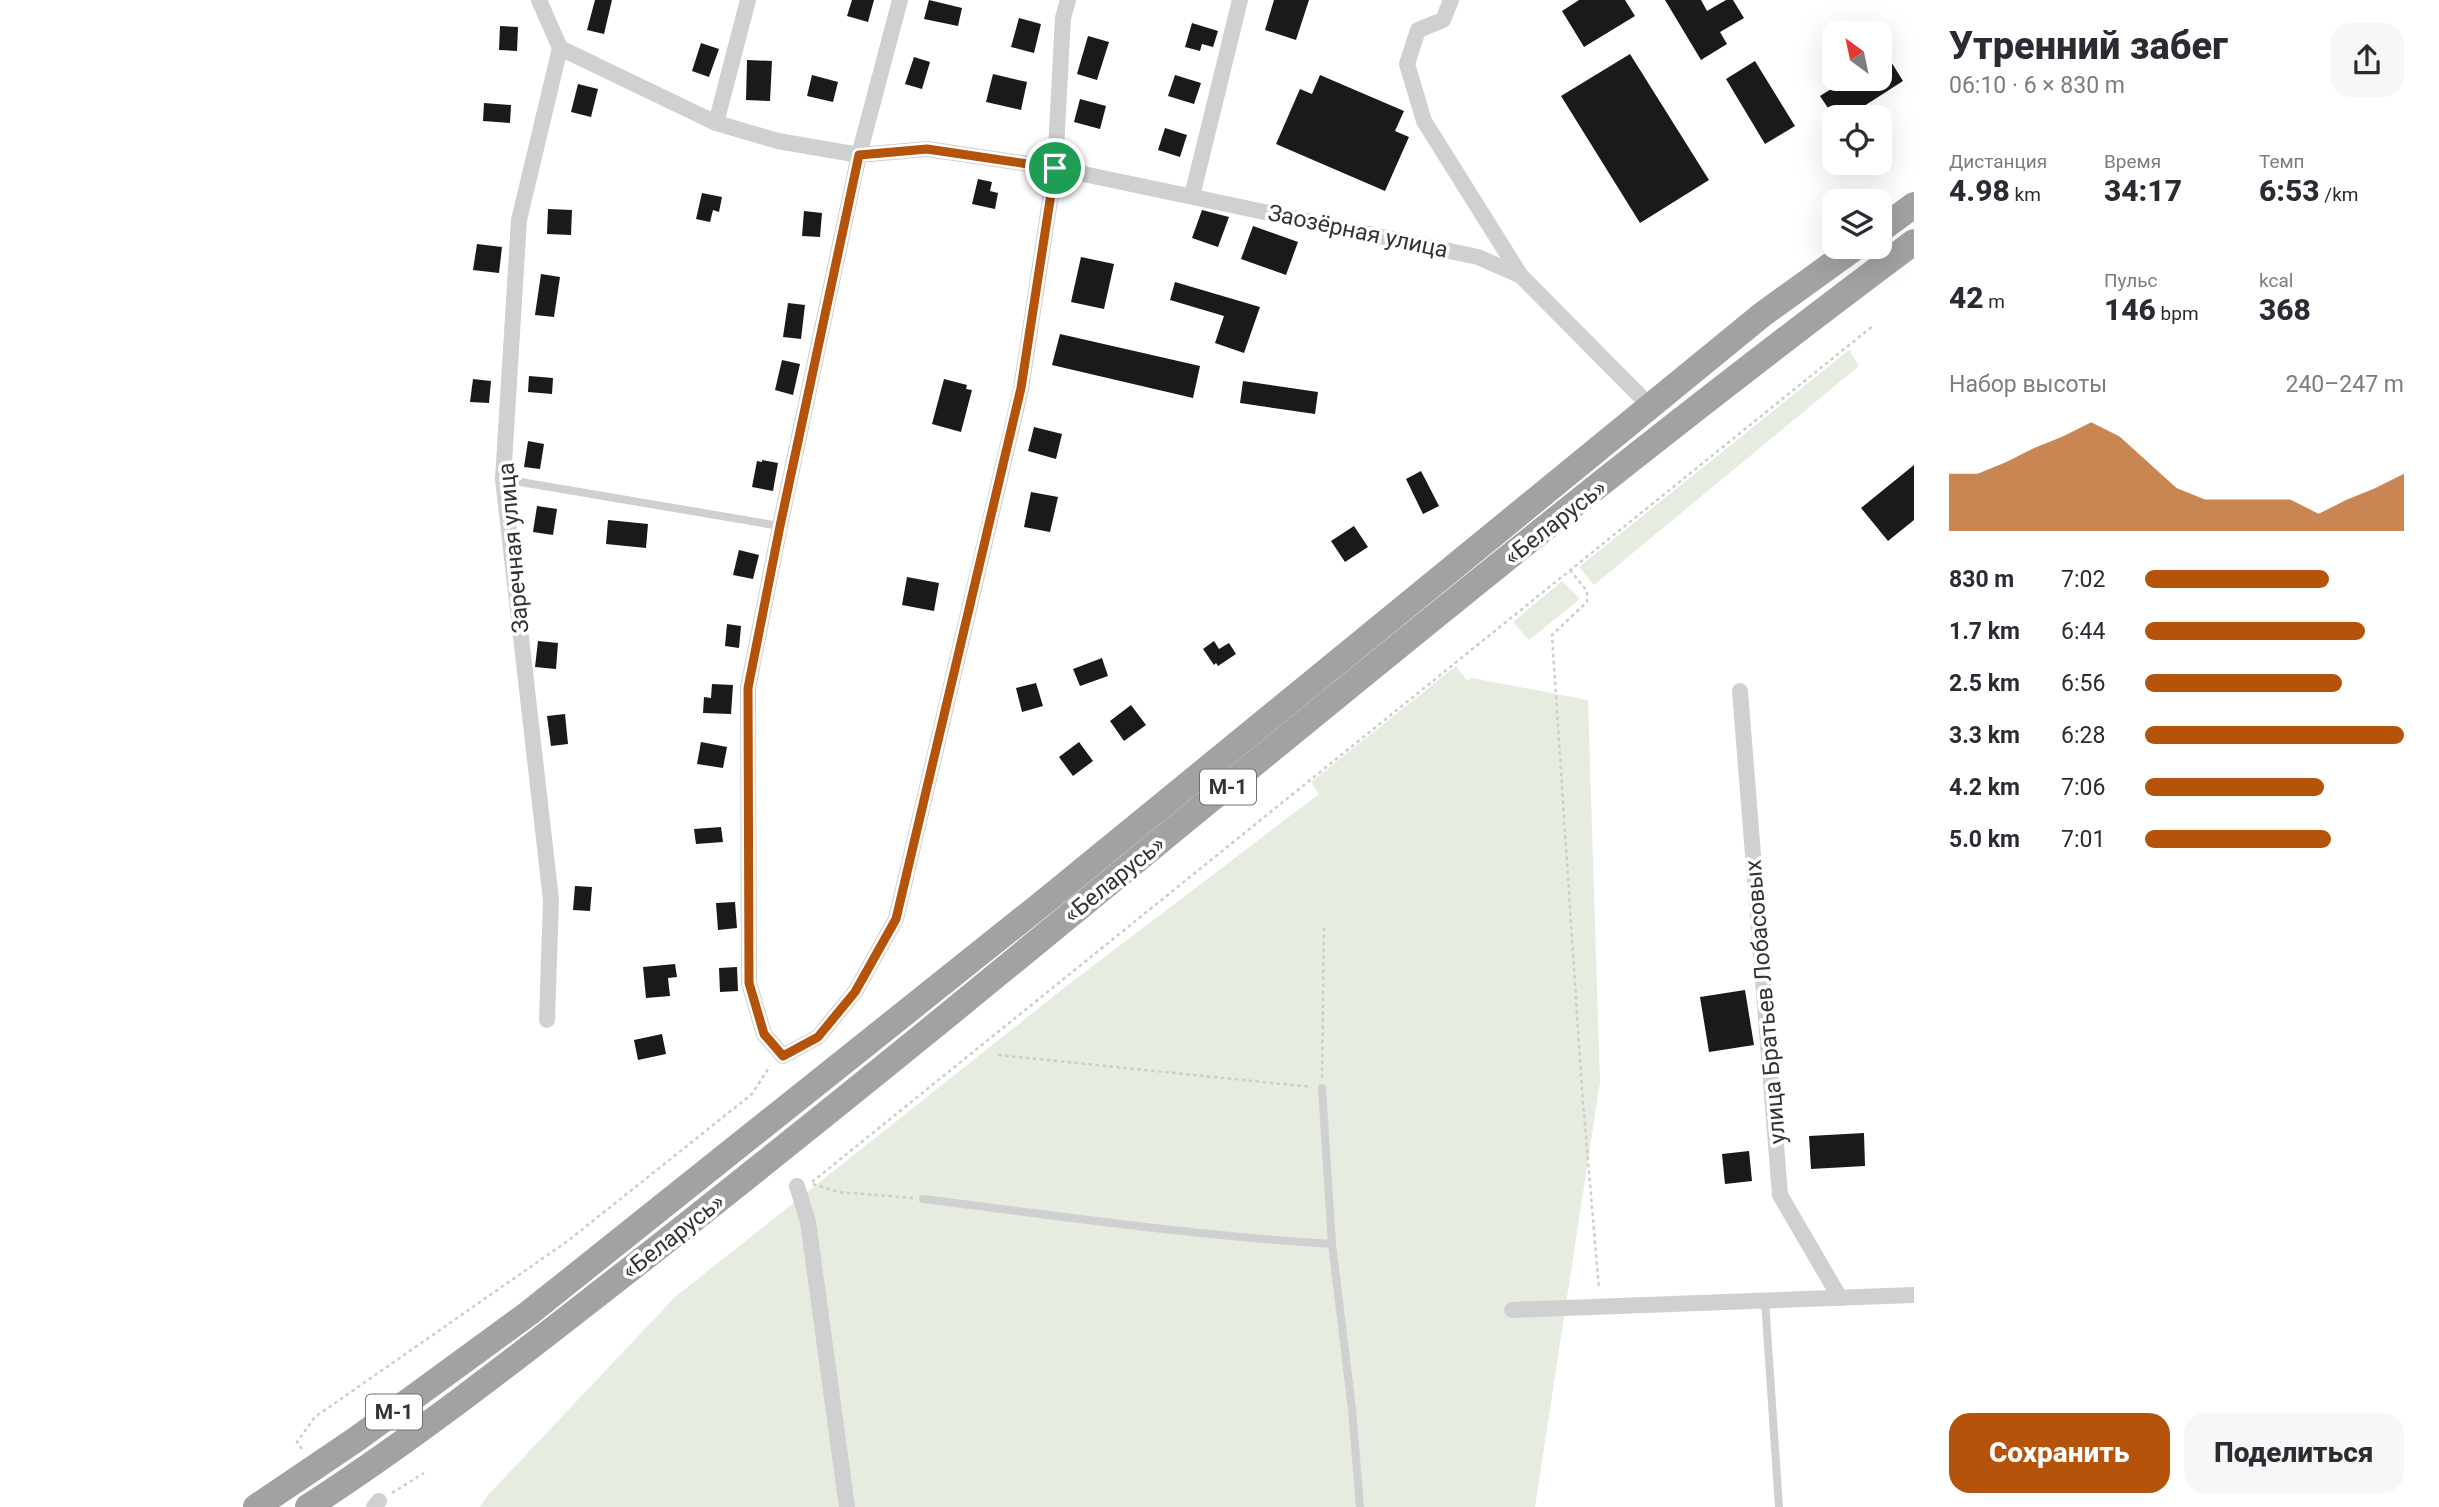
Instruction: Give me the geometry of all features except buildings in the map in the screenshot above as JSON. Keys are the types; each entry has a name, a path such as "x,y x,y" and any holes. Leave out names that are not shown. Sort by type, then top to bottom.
{"highway":[{"path":"1892,221 1914,205"},
{"name":"«Беларусь»","path":"308,1507 398,1446 545,1336 752,1174 1467,592 1812,318 1914,242"},
{"name":"«Беларусь»","path":"257,1507 358,1438 529,1313 1060,890 1763,314 1839,259"}],"street":[{"path":"539,0 560,48"},
{"path":"716,123 748,0"},
{"path":"900,0 859,155 748,688 749,983 764,1034 781,1054 818,1037 855,992 896,919 1021,388 1055,168 1063,19 1068,0"},
{"path":"1192,196 1240,0"},
{"name":"Заозёрная улица","path":"1451,0 1443,20 1418,30 1407,64 1424,121 1521,276 1650,407"},
{"name":"Заозёрная улица","path":"560,48 716,123 778,141 859,155 927,149 1055,168 1478,257 1521,276"},
{"name":"Заречная улица","path":"547,1020 551,900 503,479 519,220 560,48"},
{"name":"улица Братьев Лобасовых","path":"1740,691 1780,1195 1840,1298"},
{"path":"797,1186 808,1222 846,1507"},
{"path":"1512,1310 1914,1296"}],"lane":[{"path":"503,479 780,526"},
{"path":"1322,1088 1332,1244 1352,1409 1360,1507"},
{"path":"923,1199 1112,1224 1271,1241 1332,1244"},
{"path":"1765,1301 1779,1507"}],"path":[{"path":"923,1199 838,1192 811,1183 1874,325"},
{"path":"1570,570 1587,591 1587,602 1552,635 1581,1077 1601,1307"},
{"path":"998,1055 1322,1088 1324,924"},
{"path":"305,1454 297,1442 315,1417 569,1240 752,1094 781,1054"},
{"path":"376,1504 424,1473"}],"shaded area":[{"path":"1849,350 1859,366 1594,585 1579,567"},
{"path":"1562,581 1580,599 1529,640 1513,622"},
{"path":"1456,666 1467,681 1472,678 1588,700 1600,1082 1535,1507 480,1507 488,1495 675,1297 1064,988 1319,794 1311,782"}],"route":[{"path":"927,149 1055,168 1021,388 896,919 855,992 818,1037 783,1056 764,1034 749,983 748,688 859,155 927,149"}]}
